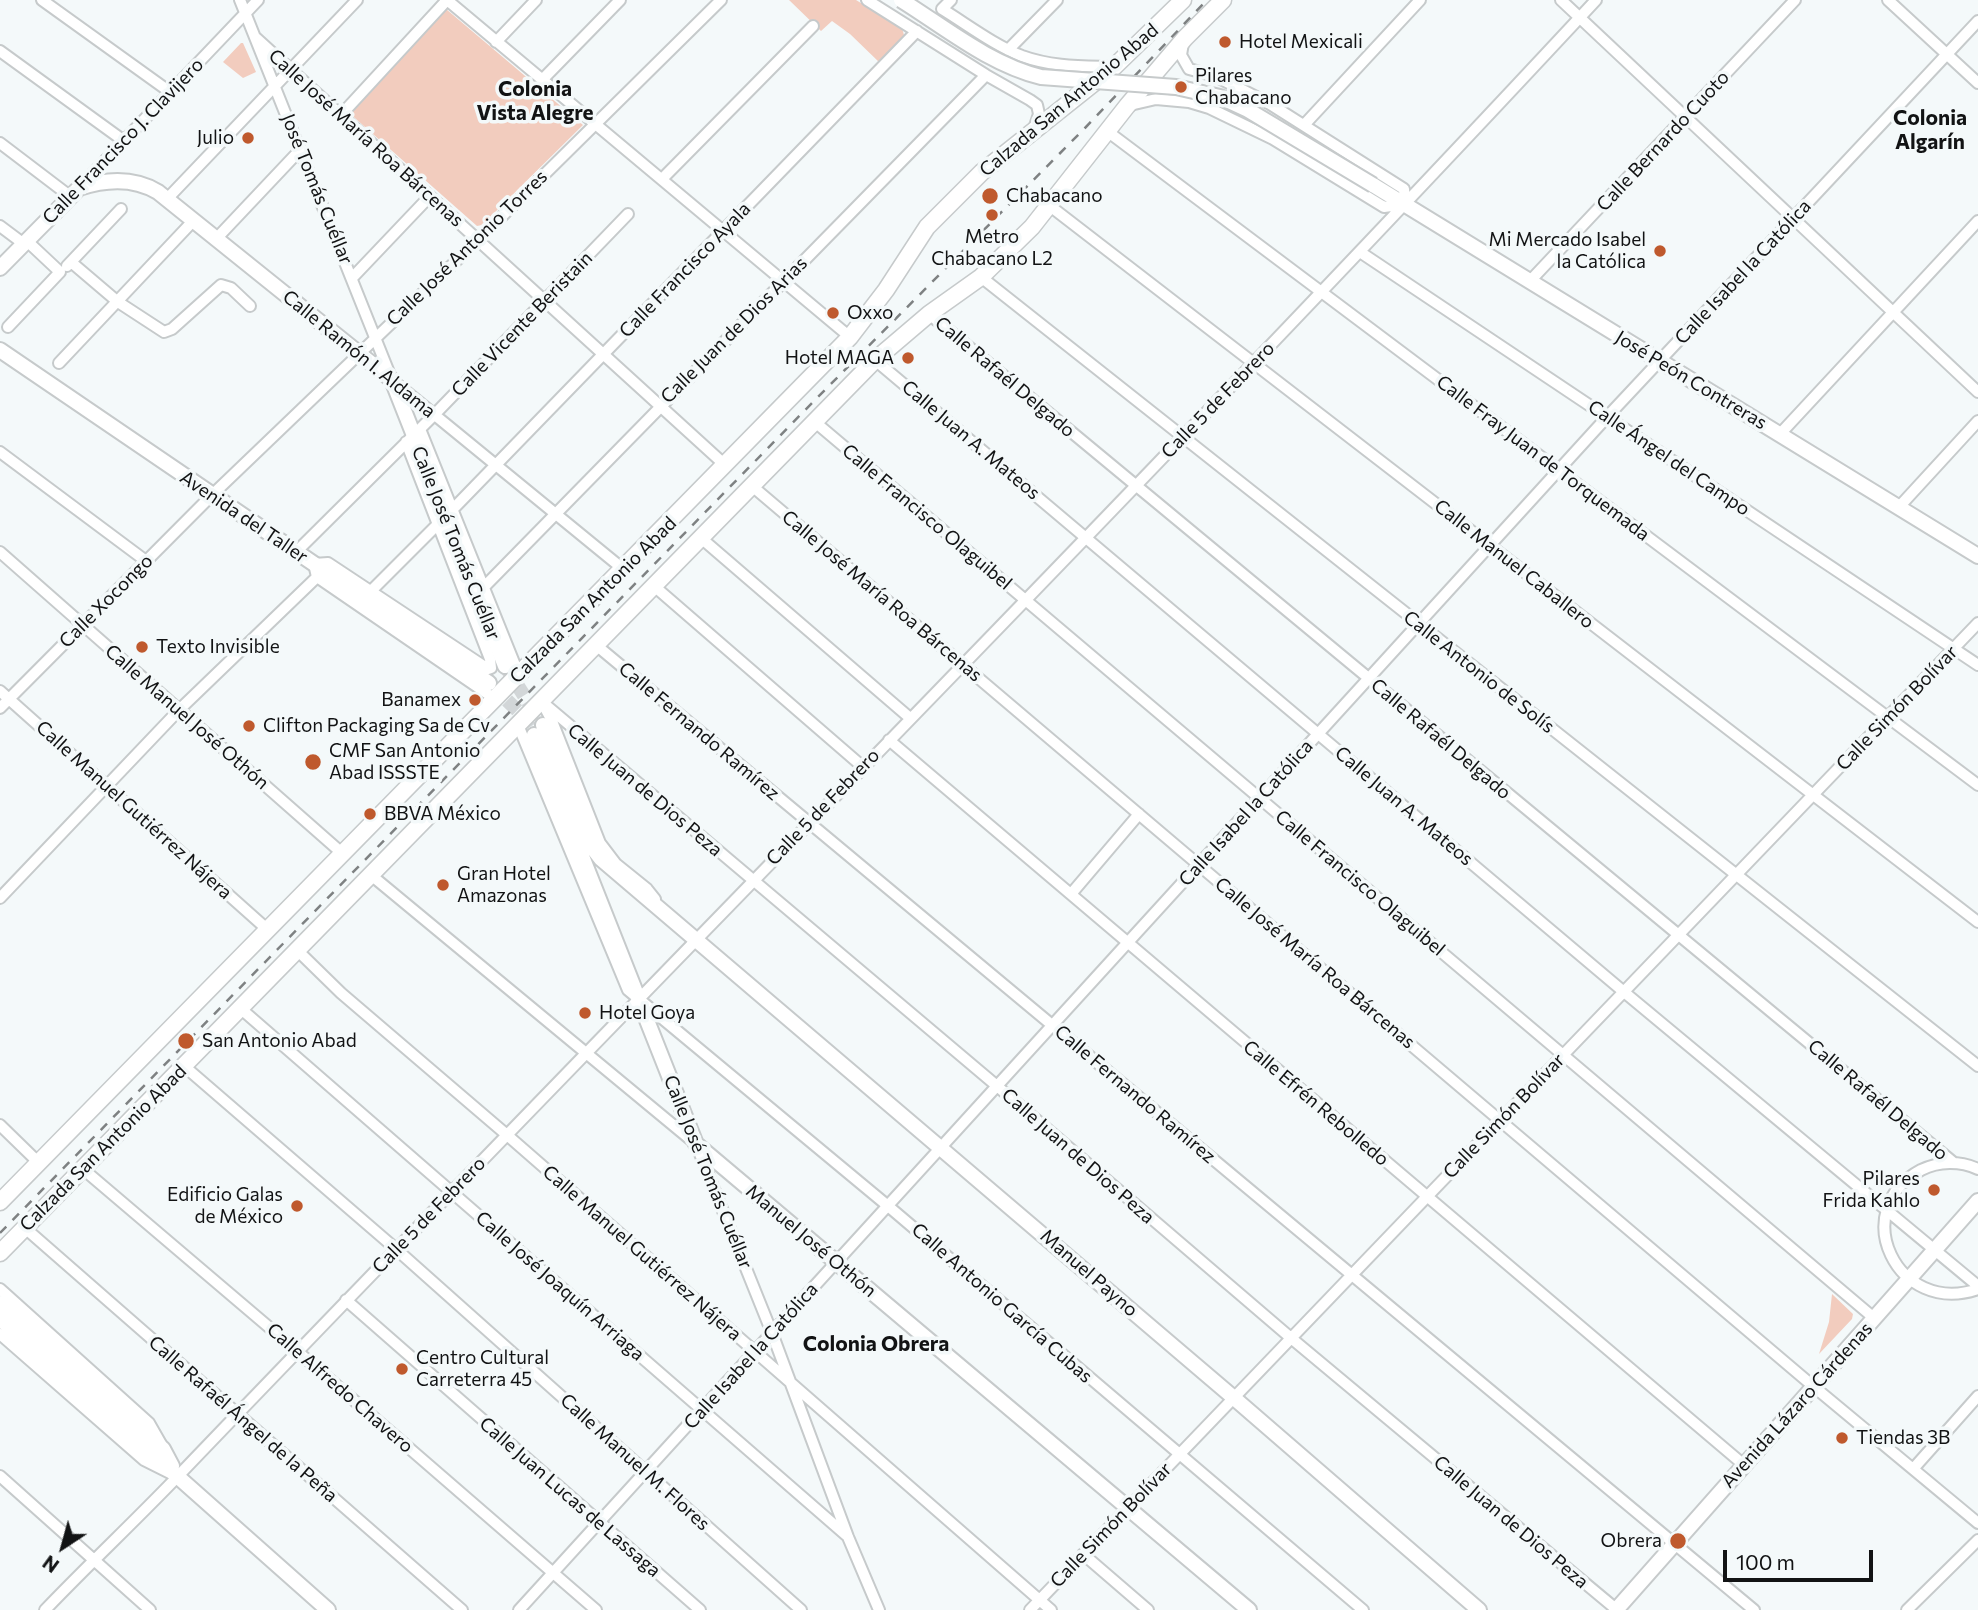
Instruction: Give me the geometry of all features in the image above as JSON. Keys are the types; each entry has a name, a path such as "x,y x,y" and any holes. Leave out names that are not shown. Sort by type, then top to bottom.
{"highway":[{"name":"Calzada San Antonio Abad","path":"0,1202 495,699 512,671 623,569 850,337 886,290 927,227 982,172 1114,67 1183,0"},
{"name":"Calzada San Antonio Abad","path":"0,1253 875,360 929,314 981,277 1050,206 1127,106 1185,38 1223,0"}],"main road":[{"name":"José Peón Contreras","path":"901,0 977,49 1023,73 1041,78 1177,87 1220,97 1248,110 1978,555"},
{"name":"Calle Ramón I. Aldama","path":"75,193 106,182 129,181 148,186 392,380"},
{"name":"Calle Francisco J. Clavijero","path":"0,268 75,193"},
{"name":"Avenida del Taller","path":"0,350 296,552 316,570 489,683"},
{"name":"Calle José Tomás Cuéllar","path":"392,380 512,671"},
{"name":"Calle José Tomás Cuéllar","path":"696,939 612,869 591,846 539,730 696,1144"},
{"name":"Manuel Payno","path":"696,939 942,1147 1479,1610"},
{"name":"Manuel José Othón","path":"696,1144 1249,1610"},
{"name":"Avenida Lázaro Cárdenas","path":"1616,1610 1978,1201"},
{"path":"0,1303 163,1449 178,1476"},
{"path":"0,1319 328,1610"}],"street":[{"path":"42,0 170,92"},
{"name":"José Tomás Cuéllar","path":"240,0 392,380"},
{"name":"Calle Francisco J. Clavijero","path":"75,193 258,0"},
{"path":"167,199 357,0"},
{"path":"341,115 447,0 850,337"},
{"path":"496,42 536,0"},
{"path":"542,80 620,0"},
{"name":"Calle José Antonio Torres","path":"212,495 478,240 721,0"},
{"path":"867,0 1037,105 1039,114 1032,133"},
{"path":"1008,50 1057,0"},
{"path":"1304,125 1420,0"},
{"path":"1562,0 1978,392"},
{"name":"Calle 5 de Febrero","path":"46,1610 1183,438 1596,0"},
{"name":"Calle Bernardo Cuoto","path":"1530,281 1795,0"},
{"path":"1888,0 1978,83"},
{"path":"946,4 1008,50 1061,65 1114,67"},
{"name":"Calle Isabel la Católica","path":"519,1610 1607,417 1978,21"},
{"path":"662,179 813,26"},
{"name":"Calle Francisco Ayala","path":"453,509 917,32"},
{"name":"Calle José María Roa Bárcenas","path":"254,36 725,465"},
{"path":"1185,38 1181,55 1189,69 1215,76 1249,92 1304,125 1404,189 1405,204"},
{"path":"0,51 124,141"},
{"name":"Calle Juan de Dios Arias","path":"484,587 986,75"},
{"name":"José Peón Contreras","path":"1127,106 1156,99 1209,107 1273,139 1384,207 1405,204"},
{"name":"Calle Fray Juan de Torquemada","path":"1107,131 1978,785"},
{"path":"0,143 75,193"},
{"path":"216,239 301,149"},
{"path":"352,278 430,196"},
{"name":"Calle Manuel Caballero","path":"1050,206 1978,922"},
{"path":"8,327 121,209"},
{"name":"Calle Vicente Beristain","path":"296,552 435,414 628,214"},
{"path":"59,363 194,220"},
{"path":"1780,434 1978,221"},
{"path":"0,226 60,272"},
{"name":"Calle Ángel del Campo","path":"1360,252 1978,665"},
{"path":"71,262 118,302 164,332 172,330 221,285 231,288 250,306"},
{"name":"Calle Antonio de Solís","path":"981,277 1978,1066"},
{"name":"Calle Rafaél Delgado","path":"929,314 1954,1163"},
{"name":"Calle Juan A. Mateos","path":"875,360 1978,1287"},
{"name":"Calle Ramón I. Aldama","path":"392,380 623,569"},
{"path":"1899,507 1978,421"},
{"name":"Calle Francisco Olaguibel","path":"815,422 1874,1318"},
{"path":"413,436 453,509 484,587 512,671"},
{"path":"0,898 316,570 328,563 488,669 491,667 438,524 413,436"},
{"path":"0,452 146,561"},
{"name":"Calle José María Roa Bárcenas","path":"752,486 1978,1523"},
{"name":"Calle Xocongo","path":"0,708 4,695 83,625 212,495"},
{"path":"371,591 438,524"},
{"path":"701,538 911,718"},
{"name":"Calle Manuel José Othón","path":"0,552 343,854"},
{"path":"316,570 495,699"},
{"path":"654,586 863,767"},
{"name":"Calle Simón Bolívar","path":"1030,1610 1978,623"},
{"name":"Calle Fernando Ramírez","path":"596,645 1754,1610"},
{"name":"Calle Manuel Gutiérrez Nájera","path":"4,695 268,930"},
{"path":"541,701 552,721 600,844 616,864 647,889 663,910"},
{"name":"Calle Juan de Dios Peza","path":"541,701 1291,1338 1616,1610"},
{"name":"Calle Antonio García Cubas","path":"518,725 628,990 888,1206 1363,1610"},
{"name":"Calle Efrén Rebolledo","path":"889,740 1744,1465"},
{"path":"1071,894 1139,814"},
{"name":"Manuel José Othón","path":"371,875 696,1144"},
{"name":"Calle Manuel Gutiérrez Nájera","path":"297,950 341,993 1051,1610"},
{"name":"Calle José Joaquín Arriaga","path":"240,1008 848,1537"},
{"name":"Calle Manuel M. Flores","path":"184,1066 396,1249 801,1610"},
{"path":"0,1125 38,1163"},
{"name":"Calle José Tomás Cuéllar","path":"696,1144 772,1333 848,1537 879,1610"},
{"path":"1978,1169 1954,1163 1940,1164 1913,1175 1902,1184 1887,1210 1885,1235 1892,1259 1908,1279 1933,1292 1949,1295 1965,1293 1978,1287"},
{"name":"Calle Alfredo Chavero","path":"83,1169 596,1610"},
{"name":"Calle Rafaél Ángel de la Peña","path":"25,1228 462,1610"},
{"path":"0,1289 149,1423 163,1449"},
{"name":"Calle Juan Lucas de Lassaga","path":"346,1300 700,1610"},
{"path":"0,1334 144,1460 178,1476"},
{"path":"1913,1469 1978,1396"},
{"path":"0,1476 150,1610"},
{"path":"1907,1610 1978,1540"},
{"path":"1083,1554 1148,1610"}],"shaded area":[{"path":"789,0 856,0 902,28 904,35 901,42 880,63 832,21 821,31"},
{"path":"446,9 583,125 482,225 477,226 348,112"},
{"path":"241,43 256,72 243,78 223,62"},
{"path":"1832,1294 1853,1314 1852,1319 1819,1354 1829,1322"}],"tunnel":[{"path":"505,666 543,725"},
{"path":"492,686 519,712 534,735"}],"railway":[{"path":"0,1233 812,403 1085,128 1207,0"}],"place":[{"name":"Hotel Mexicali","path":"1225,42"},
{"name":"Pilares Chabacano","path":"1181,87"},
{"name":"Julio","path":"248,138"},
{"name":"Chabacano","path":"990,196"},
{"name":"Metro Chabacano L2","path":"992,215"},
{"name":"Mi Mercado Isabel la Católica","path":"1660,251"},
{"name":"Oxxo","path":"833,313"},
{"name":"Hotel MAGA","path":"908,358"},
{"name":"Texto Invisible","path":"142,647"},
{"name":"Banamex","path":"475,700"},
{"name":"Clifton Packaging Sa de Cv","path":"249,726"},
{"name":"CMF San Antonio Abad ISSSTE","path":"313,762"},
{"name":"BBVA México","path":"370,814"},
{"name":"Gran Hotel Amazonas","path":"443,885"},
{"name":"Hotel Goya","path":"585,1013"},
{"name":"San Antonio Abad","path":"186,1041"},
{"name":"Pilares Frida Kahlo","path":"1934,1190"},
{"name":"Edificio Galas de México","path":"297,1206"},
{"name":"Centro Cultural Carreterra 45","path":"402,1369"},
{"name":"Tiendas 3B","path":"1842,1438"},
{"name":"Obrera","path":"1678,1541"}],"district":[{"name":"Colonia Vista Alegre","path":"535,101"},
{"name":"Colonia Algarín","path":"1930,130"},
{"name":"Colonia Obrera","path":"876,1344"}]}
